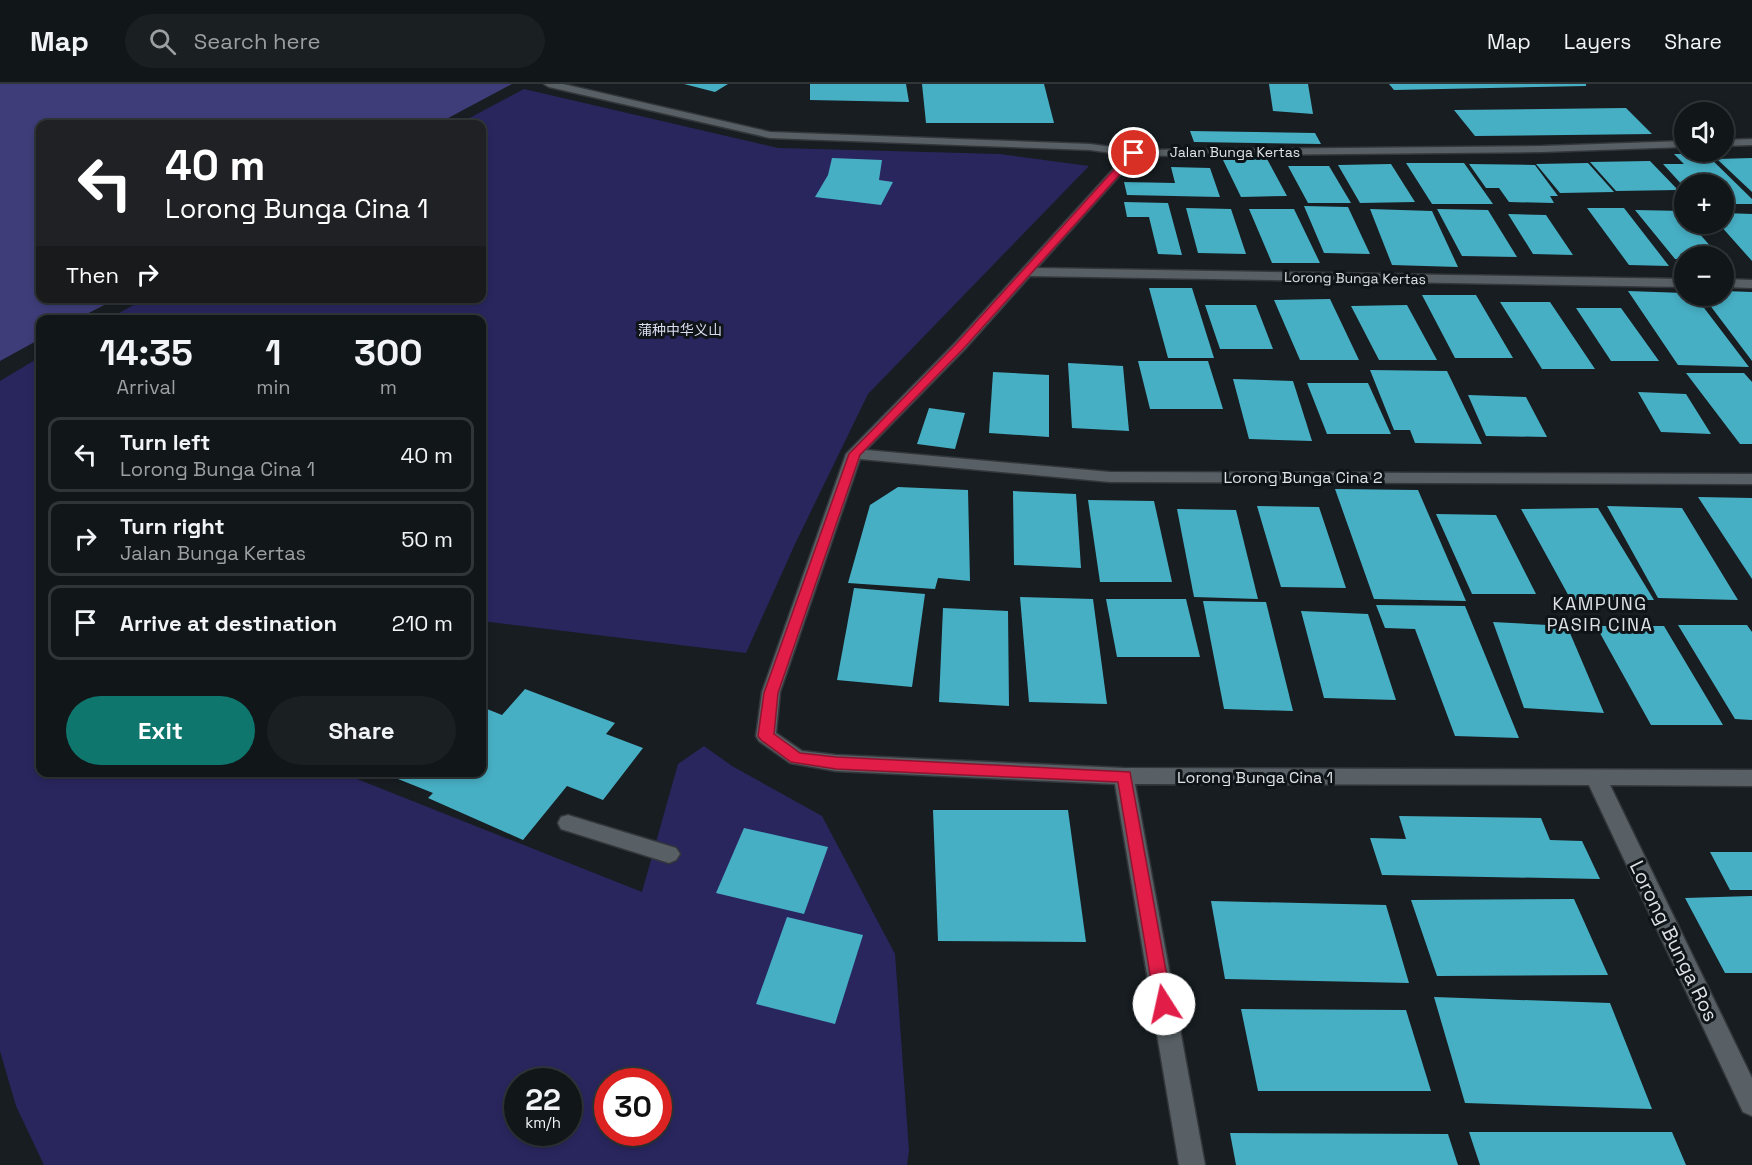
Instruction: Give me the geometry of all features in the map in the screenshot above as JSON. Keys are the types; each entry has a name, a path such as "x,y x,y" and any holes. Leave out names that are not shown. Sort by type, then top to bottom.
{"street":[{"name":"Jalan Bunga Kertas","path":"549,84 770,135 844,139 1090,147 1134,153 1542,149 1674,144"},
{"path":"1734,143 1752,142"},
{"path":"855,454 960,346 1134,153"},
{"name":"Lorong Bunga Kertas","path":"1026,272 1674,283"},
{"path":"1734,283 1752,284"},
{"name":"Lorong Bunga Cina 2","path":"855,454 1110,477 1752,479"},
{"name":"Lorong Bunga Cina 1","path":"855,454 771,693 766,736 796,758 836,763 1124,776 1752,778"},
{"path":"1124,776 1192,1165"},
{"name":"Lorong Bunga Ros","path":"1596,778 1752,1104"},
{"path":"568,823 669,855"}],"green space":[{"name":"蒲种中华义山","path":"524,89 778,148 1000,154 1089,166 868,394 795,544 746,653 486,621 486,315 116,315 137,303 486,303 486,120 466,120"},
{"path":"36,359 36,777 352,777 642,892 678,764 704,746 732,766 822,816 895,954 909,1151 907,1165 44,1165 16,1106 0,1051 0,381"}],"shaded area":[{"path":"0,84 512,84 444,120 36,120 36,303 108,303 85,315 36,315 36,341 0,361"}],"building":[{"path":"684,84 728,84 715,92"},
{"path":"810,84 906,84 909,102 810,100"},
{"path":"922,84 1044,84 1054,123 926,123"},
{"path":"1269,84 1308,84 1313,114 1273,111"},
{"path":"1389,84 1586,84 1586,86 1394,90"},
{"path":"1626,108 1652,134 1475,136 1454,110"},
{"path":"1190,131 1315,133 1321,144 1194,142"},
{"path":"832,158 882,160 879,180 893,182 881,205 815,197 828,175"},
{"path":"1752,158 1752,192 1720,162 1734,162 1734,159"},
{"path":"1267,159 1287,196 1241,197 1223,160"},
{"path":"1650,161 1674,186 1674,190 1616,191 1590,162"},
{"path":"1682,162 1714,162 1726,174 1674,174 1674,176 1663,164 1684,164"},
{"path":"1406,163 1464,163 1493,204 1432,204"},
{"path":"1588,163 1614,192 1560,193 1536,164"},
{"path":"1391,164 1415,202 1360,203 1338,165"},
{"path":"1469,164 1535,165 1558,196 1550,196 1554,203 1509,202 1499,188 1486,188"},
{"path":"1288,166 1329,166 1351,203 1308,203"},
{"path":"1171,167 1210,168 1220,197 1127,195 1124,182 1175,183"},
{"path":"1734,181 1752,199 1752,204 1734,204"},
{"path":"1124,202 1168,203 1182,255 1158,254 1149,217 1127,217"},
{"path":"1304,206 1348,207 1370,254 1324,253"},
{"path":"1186,208 1231,209 1246,254 1198,253"},
{"path":"1587,208 1624,208 1669,266 1629,265"},
{"path":"1249,209 1294,209 1320,263 1272,263"},
{"path":"1370,209 1432,211 1458,267 1392,265"},
{"path":"1437,209 1488,210 1517,257 1462,256"},
{"path":"1635,210 1674,211 1674,234 1700,234 1710,246 1674,246 1674,258"},
{"path":"1734,213 1752,214 1752,261 1728,234 1734,234"},
{"path":"1508,214 1546,215 1573,255 1533,254"},
{"path":"1149,288 1192,288 1214,358 1168,358"},
{"path":"1628,291 1674,293 1674,306 1703,306 1749,367 1678,365"},
{"path":"1734,291 1752,292 1752,361 1711,306 1734,306"},
{"path":"1422,295 1476,295 1513,358 1455,358"},
{"path":"1330,299 1359,360 1300,360 1274,300"},
{"path":"1500,302 1550,302 1595,369 1542,369"},
{"path":"1205,305 1256,305 1273,349 1220,349"},
{"path":"1407,305 1437,360 1379,360 1351,306"},
{"path":"1576,308 1621,308 1659,361 1611,361"},
{"path":"1138,361 1208,361 1223,409 1150,409"},
{"path":"1068,363 1123,366 1129,431 1072,428"},
{"path":"1370,370 1447,371 1482,444 1415,443 1410,430 1394,430"},
{"path":"993,372 1049,375 1049,437 989,433"},
{"path":"1686,373 1744,373 1752,382 1752,444 1740,444"},
{"path":"1233,379 1293,381 1312,441 1249,439"},
{"path":"1307,383 1368,383 1391,434 1327,434"},
{"path":"1638,392 1686,394 1711,434 1661,432"},
{"path":"1468,395 1526,397 1547,437 1486,436"},
{"path":"929,408 965,413 955,449 917,444"},
{"path":"898,487 968,490 970,581 938,578 935,589 848,583 870,505"},
{"path":"1335,489 1418,490 1466,601 1374,599"},
{"path":"1013,491 1076,494 1081,568 1014,565"},
{"path":"1698,497 1752,498 1752,579"},
{"path":"1088,500 1154,501 1172,582 1100,582"},
{"path":"1257,506 1319,507 1346,588 1281,587"},
{"path":"1607,506 1682,508 1738,600 1658,598"},
{"path":"1598,508 1654,600 1571,600 1521,509"},
{"path":"1177,509 1236,510 1258,599 1194,597"},
{"path":"1436,514 1496,515 1536,594 1472,594"},
{"path":"854,588 925,594 912,687 837,680"},
{"path":"1020,597 1093,599 1107,704 1029,702"},
{"path":"1106,599 1186,599 1200,657 1117,657"},
{"path":"1203,601 1266,602 1293,711 1224,709"},
{"path":"1376,605 1465,606 1519,738 1455,736 1415,629 1385,628"},
{"path":"943,608 1008,611 1009,706 939,702"},
{"path":"1301,611 1368,614 1396,700 1324,698"},
{"path":"1493,622 1567,626 1604,713 1524,708"},
{"path":"1678,625 1747,625 1752,632 1752,720 1735,719"},
{"path":"1596,626 1664,626 1723,725 1651,725"},
{"path":"525,689 615,723 606,734 643,748 603,800 567,786 523,840 428,798 433,793 393,777 486,777 486,709 502,715"},
{"path":"933,810 1068,810 1086,942 938,941"},
{"path":"1399,816 1541,818 1550,840 1582,841 1600,879 1382,875 1370,838 1406,839"},
{"path":"744,828 828,847 804,914 716,893"},
{"path":"1710,852 1752,852 1752,890 1730,890"},
{"path":"1752,896 1752,973 1725,973 1685,898"},
{"path":"1574,899 1608,975 1437,976 1411,900"},
{"path":"1211,901 1386,905 1409,983 1225,979"},
{"path":"787,917 863,935 835,1024 756,1004"},
{"path":"1434,997 1610,1003 1652,1109 1465,1103"},
{"path":"1241,1009 1406,1010 1431,1091 1258,1091"},
{"path":"1469,1132 1672,1132 1686,1165 1480,1165"},
{"path":"1230,1133 1448,1134 1458,1165 1236,1165"}],"district":[{"name":"KAMPUNG PASIR CINA","path":"1600,613"}],"route":[{"path":"1134,153 960,346 855,454 790,633 771,693 766,736 796,758 836,763 1124,776 1164,1004"}]}
